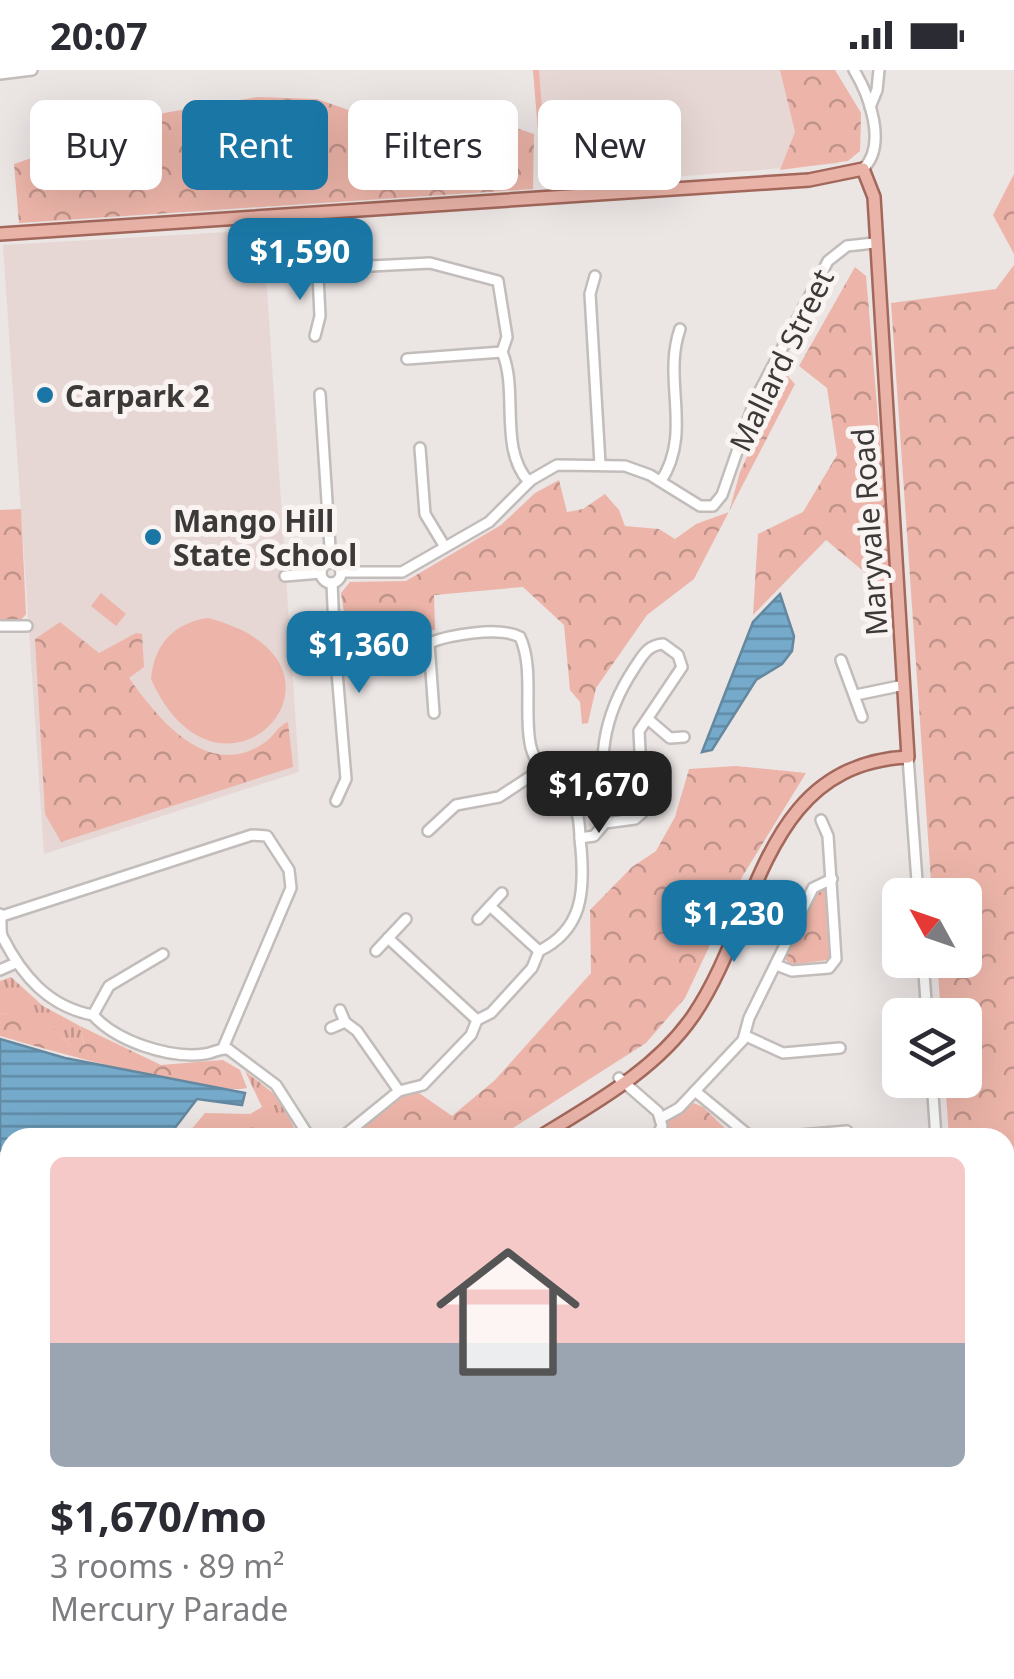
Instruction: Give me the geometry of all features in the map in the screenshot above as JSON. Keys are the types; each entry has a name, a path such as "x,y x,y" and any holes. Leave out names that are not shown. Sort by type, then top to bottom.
{"main road":[{"path":"0,234 808,180 863,168"},
{"name":"Maryvale Road","path":"863,168 873,188 908,753"},
{"path":"541,1128 652,1062 693,1016 769,859 806,798 831,776 853,765 908,753"},
{"path":"552,1128 622,1080"}],"street":[{"path":"0,74 32,70"},
{"path":"854,70 870,106 873,152 863,168"},
{"path":"870,106 878,90 879,70"},
{"name":"Mallard Street","path":"341,572 397,573 496,516 529,482 556,465 600,464 638,470 700,506 718,502 755,400 828,261 847,246 874,243"},
{"path":"265,273 303,270 318,274 332,268 430,262 492,278 503,290 507,337 502,352 509,367 515,462 529,482"},
{"path":"315,336 320,316 318,274"},
{"path":"595,276 590,294 600,464"},
{"path":"661,482 672,465 679,431 675,350 680,329"},
{"path":"407,359 502,352"},
{"path":"320,394 331,562 341,572 332,583 334,630 341,644 336,660 346,778 336,801"},
{"path":"420,448 425,514 445,547"},
{"path":"321,574 331,562"},
{"path":"285,576 321,574 332,583"},
{"path":"0,626 28,626"},
{"path":"341,644 413,638 429,643 443,636 508,633 520,637 530,745 540,770 554,778 576,810 584,892 580,910 554,945 538,951"},
{"path":"429,643 434,713"},
{"path":"580,838 594,836 604,823 600,758 611,706 647,650 663,644 678,656 682,668 638,738 643,812 635,819 604,823"},
{"path":"842,660 862,718"},
{"path":"856,695 904,686"},
{"path":"648,720 670,738 684,737"},
{"name":"Maryvale Road","path":"908,753 917,878"},
{"path":"428,830 456,805 499,796 540,770"},
{"path":"776,965 804,971 834,963 832,879 828,836 821,820"},
{"path":"224,1048 292,888 289,870 266,836 252,835 1,915 1,934 16,963 44,994 73,1013 93,1014 104,1028 164,1053 205,1054 224,1048 255,1066 276,1085 304,1128"},
{"path":"661,1118 674,1112 695,1092 746,1036 749,1018 814,885 832,879"},
{"path":"478,919 502,893"},
{"path":"490,906 538,951"},
{"path":"376,951 406,918"},
{"path":"388,938 477,1020"},
{"path":"353,1128 399,1091 423,1086 471,1035 477,1020 491,1012 532,968 538,951"},
{"path":"93,1014 109,986 163,954"},
{"path":"0,970 16,963"},
{"path":"340,1010 345,1022 357,1031 399,1091"},
{"path":"331,1028 345,1022"},
{"path":"746,1036 783,1053 840,1048"},
{"path":"622,1080 661,1118"},
{"path":"695,1092 734,1128"},
{"path":"933,1098 935,1128"},
{"path":"658,1128 661,1118"},
{"path":"0,1568 0,1586"}],"shaded area":[{"path":"533,70 835,70 861,113 860,151 836,164 681,176 681,100 538,100 538,131"},
{"name":"Mango Hill State School","path":"263,230 299,772 44,854 3,245"}],"green space":[{"path":"533,70 539,70 538,131"},
{"path":"780,70 835,70 861,113 860,151 848,161 780,170 795,132"},
{"path":"257,97 320,100 240,100"},
{"path":"328,103 348,110 348,190 518,190 19,223 14,164 30,159 30,190 162,190 164,113 182,110 182,190 328,190"},
{"path":"518,129 534,134 533,189 518,190"},
{"path":"1014,174 1014,254 993,215"},
{"path":"1014,265 1014,1128 948,1128 946,1098 982,1098 982,998 940,998 938,978 982,978 982,878 931,878 891,303 996,289"},
{"path":"855,267 866,276 892,581 875,581 826,540 753,615 758,534 803,512 837,455 827,388 799,366"},
{"path":"785,373 795,384 729,511 740,472"},
{"path":"559,480 567,512 583,509 605,494 619,510 625,526 659,529 675,539 696,524 729,512 694,579 647,615 596,688 588,723 582,724 580,702 570,690 564,625 523,587 434,595 435,630 358,633 346,625 341,593 350,582 406,581 501,525 535,493"},
{"path":"21,509 26,614 21,620 0,620 0,510"},
{"path":"101,593 126,614 116,626 91,606"},
{"path":"208,618 258,640 282,669 284,698 271,724 245,741 214,742 181,723 151,679 156,655 168,637 185,625"},
{"path":"60,622 99,653 136,633 142,634 144,667 129,678 170,727 205,750 224,755 243,753 264,743 288,722 293,767 61,842 45,814 35,639"},
{"path":"736,766 806,773 742,877 685,998 646,1043 513,1128 359,1128 399,1096 419,1093 452,1116 495,1080 591,973 590,910 632,867 656,851 675,817 689,769"},
{"path":"828,885 833,952 827,960 791,965 783,957 816,887"},
{"path":"11,977 43,1006 80,1026 84,1046 71,1046 48,1025 31,1017 0,1014 0,981"},
{"path":"26,1013 52,1027 71,1046 84,1045 80,1026 161,1065 223,1060 240,1070 247,1088 166,1079 0,1036 0,1014"},
{"path":"245,1071 278,1097 294,1128 192,1128 205,1113 250,1114 262,1107"},
{"path":"691,1102 703,1107 725,1128 662,1128 665,1120"}],"water":[{"path":"780,594 794,636 792,651 782,664 756,680 712,750 702,752 753,622"},
{"path":"0,1039 65,1058 245,1093 242,1105 197,1099 175,1128 0,1128"}],"place":[{"name":"Carpark 2","path":"45,395"},
{"name":"Mango Hill State School","path":"153,537"}]}
